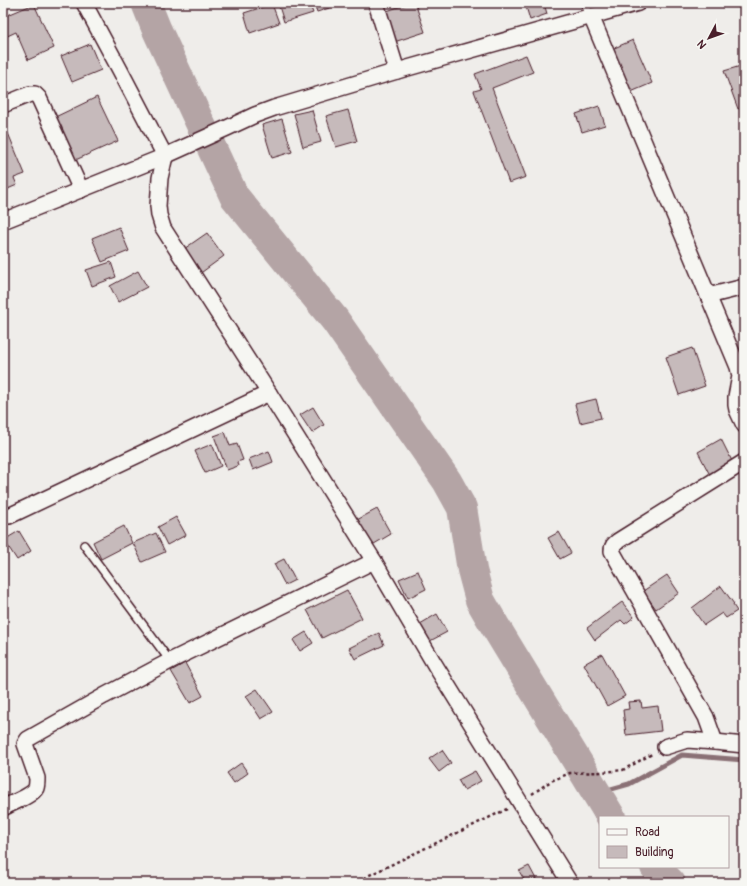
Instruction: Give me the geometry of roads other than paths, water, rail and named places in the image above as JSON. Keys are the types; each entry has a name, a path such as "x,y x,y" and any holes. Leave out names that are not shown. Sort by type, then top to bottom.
{"street":[{"path":"84,3 165,156 160,178 158,206 158,215 163,228 269,392 570,883"},
{"path":"376,3 397,71"},
{"path":"3,221 165,156 255,115 274,108 397,71 587,10 638,3"},
{"path":"587,10 738,367 740,376 736,405 744,425"},
{"path":"3,105 30,94 35,94 39,98 81,190"},
{"path":"708,296 744,287"},
{"path":"9,516 269,392"},
{"path":"715,742 706,718 612,549 618,541 744,462"},
{"path":"3,808 29,794 36,788 37,778 25,744 28,739 170,661 374,561"},
{"path":"665,747 687,740 744,745"}],"lane":[{"path":"84,545 170,661"}],"waterway":[{"path":"146,3 156,28 234,196 335,320 447,481 462,508 472,570 480,600 610,816"},
{"path":"597,793 629,784 682,755 744,760"},
{"path":"656,868 671,883"}]}
